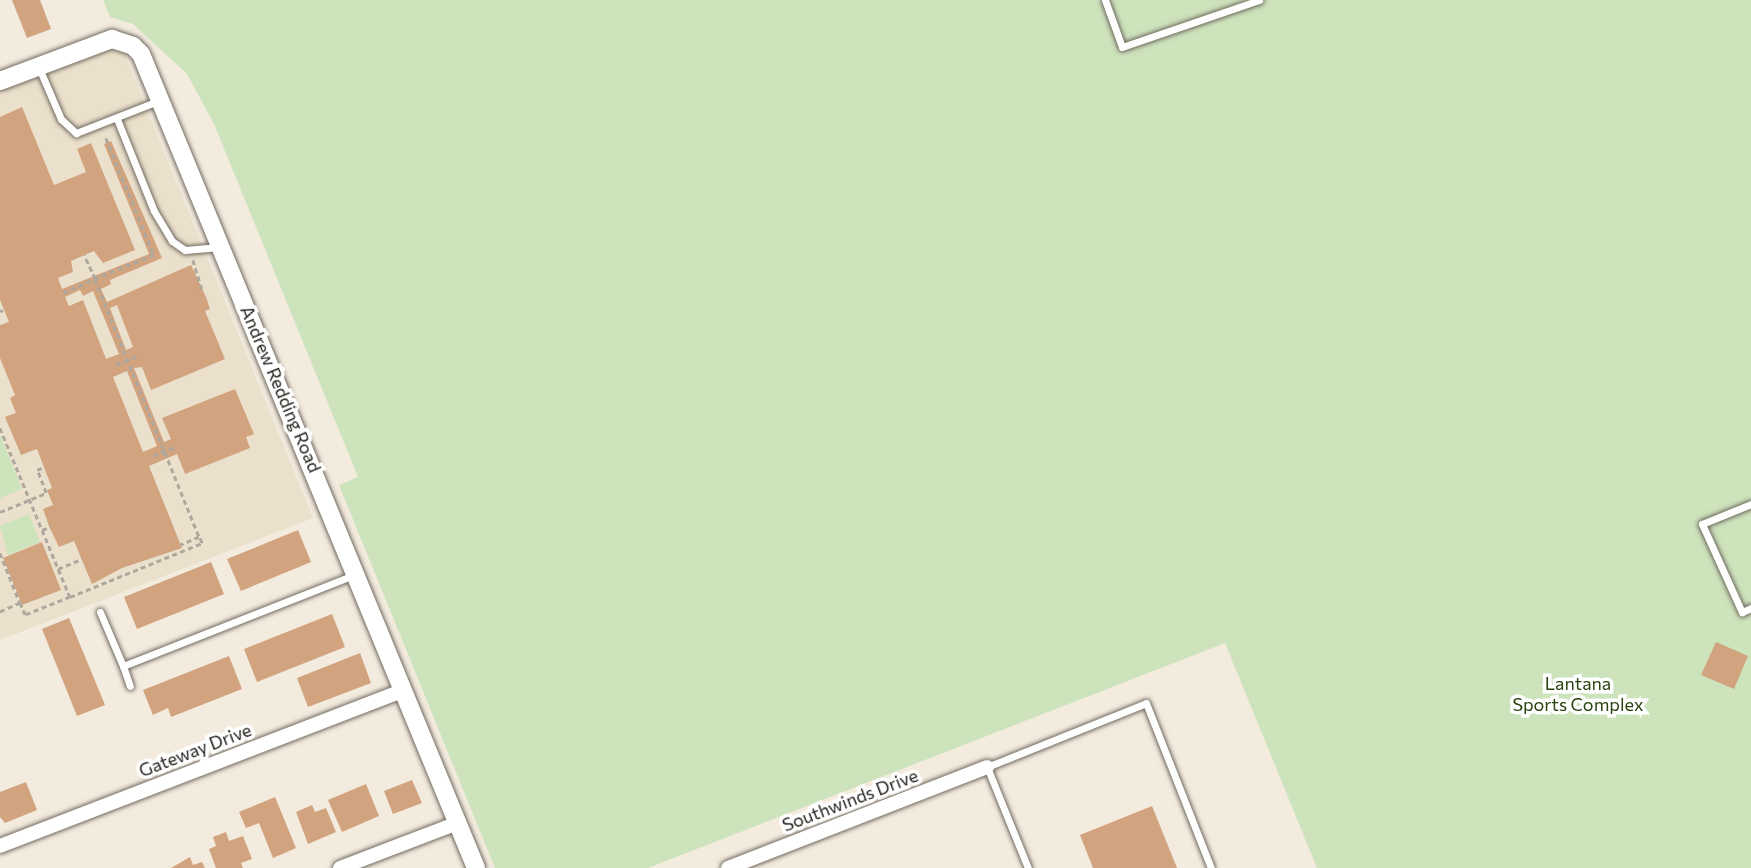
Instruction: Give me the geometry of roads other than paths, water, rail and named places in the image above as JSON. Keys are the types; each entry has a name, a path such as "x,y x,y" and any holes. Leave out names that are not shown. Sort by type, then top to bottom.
{"street":[{"name":"Andrew Redding Road","path":"0,81 102,42 124,41 141,54 358,574 476,868"},
{"name":"Gateway Drive","path":"0,846 404,690"},
{"name":"Southwinds Drive","path":"728,868 986,767"},
{"path":"340,868 458,822"}],"lane":[{"path":"1105,0 1122,47 1259,0"},
{"path":"38,66 67,128 85,133 160,100"},
{"path":"117,119 162,228 172,241 189,250 221,246"},
{"path":"1751,504 1702,524 1742,612 1751,608"},
{"path":"122,666 358,574"},
{"path":"100,612 130,686"},
{"path":"1028,868 986,767 1146,704 1211,868"}],"park label":[{"name":"Lantana Sports Complex","path":"1578,694"}]}
